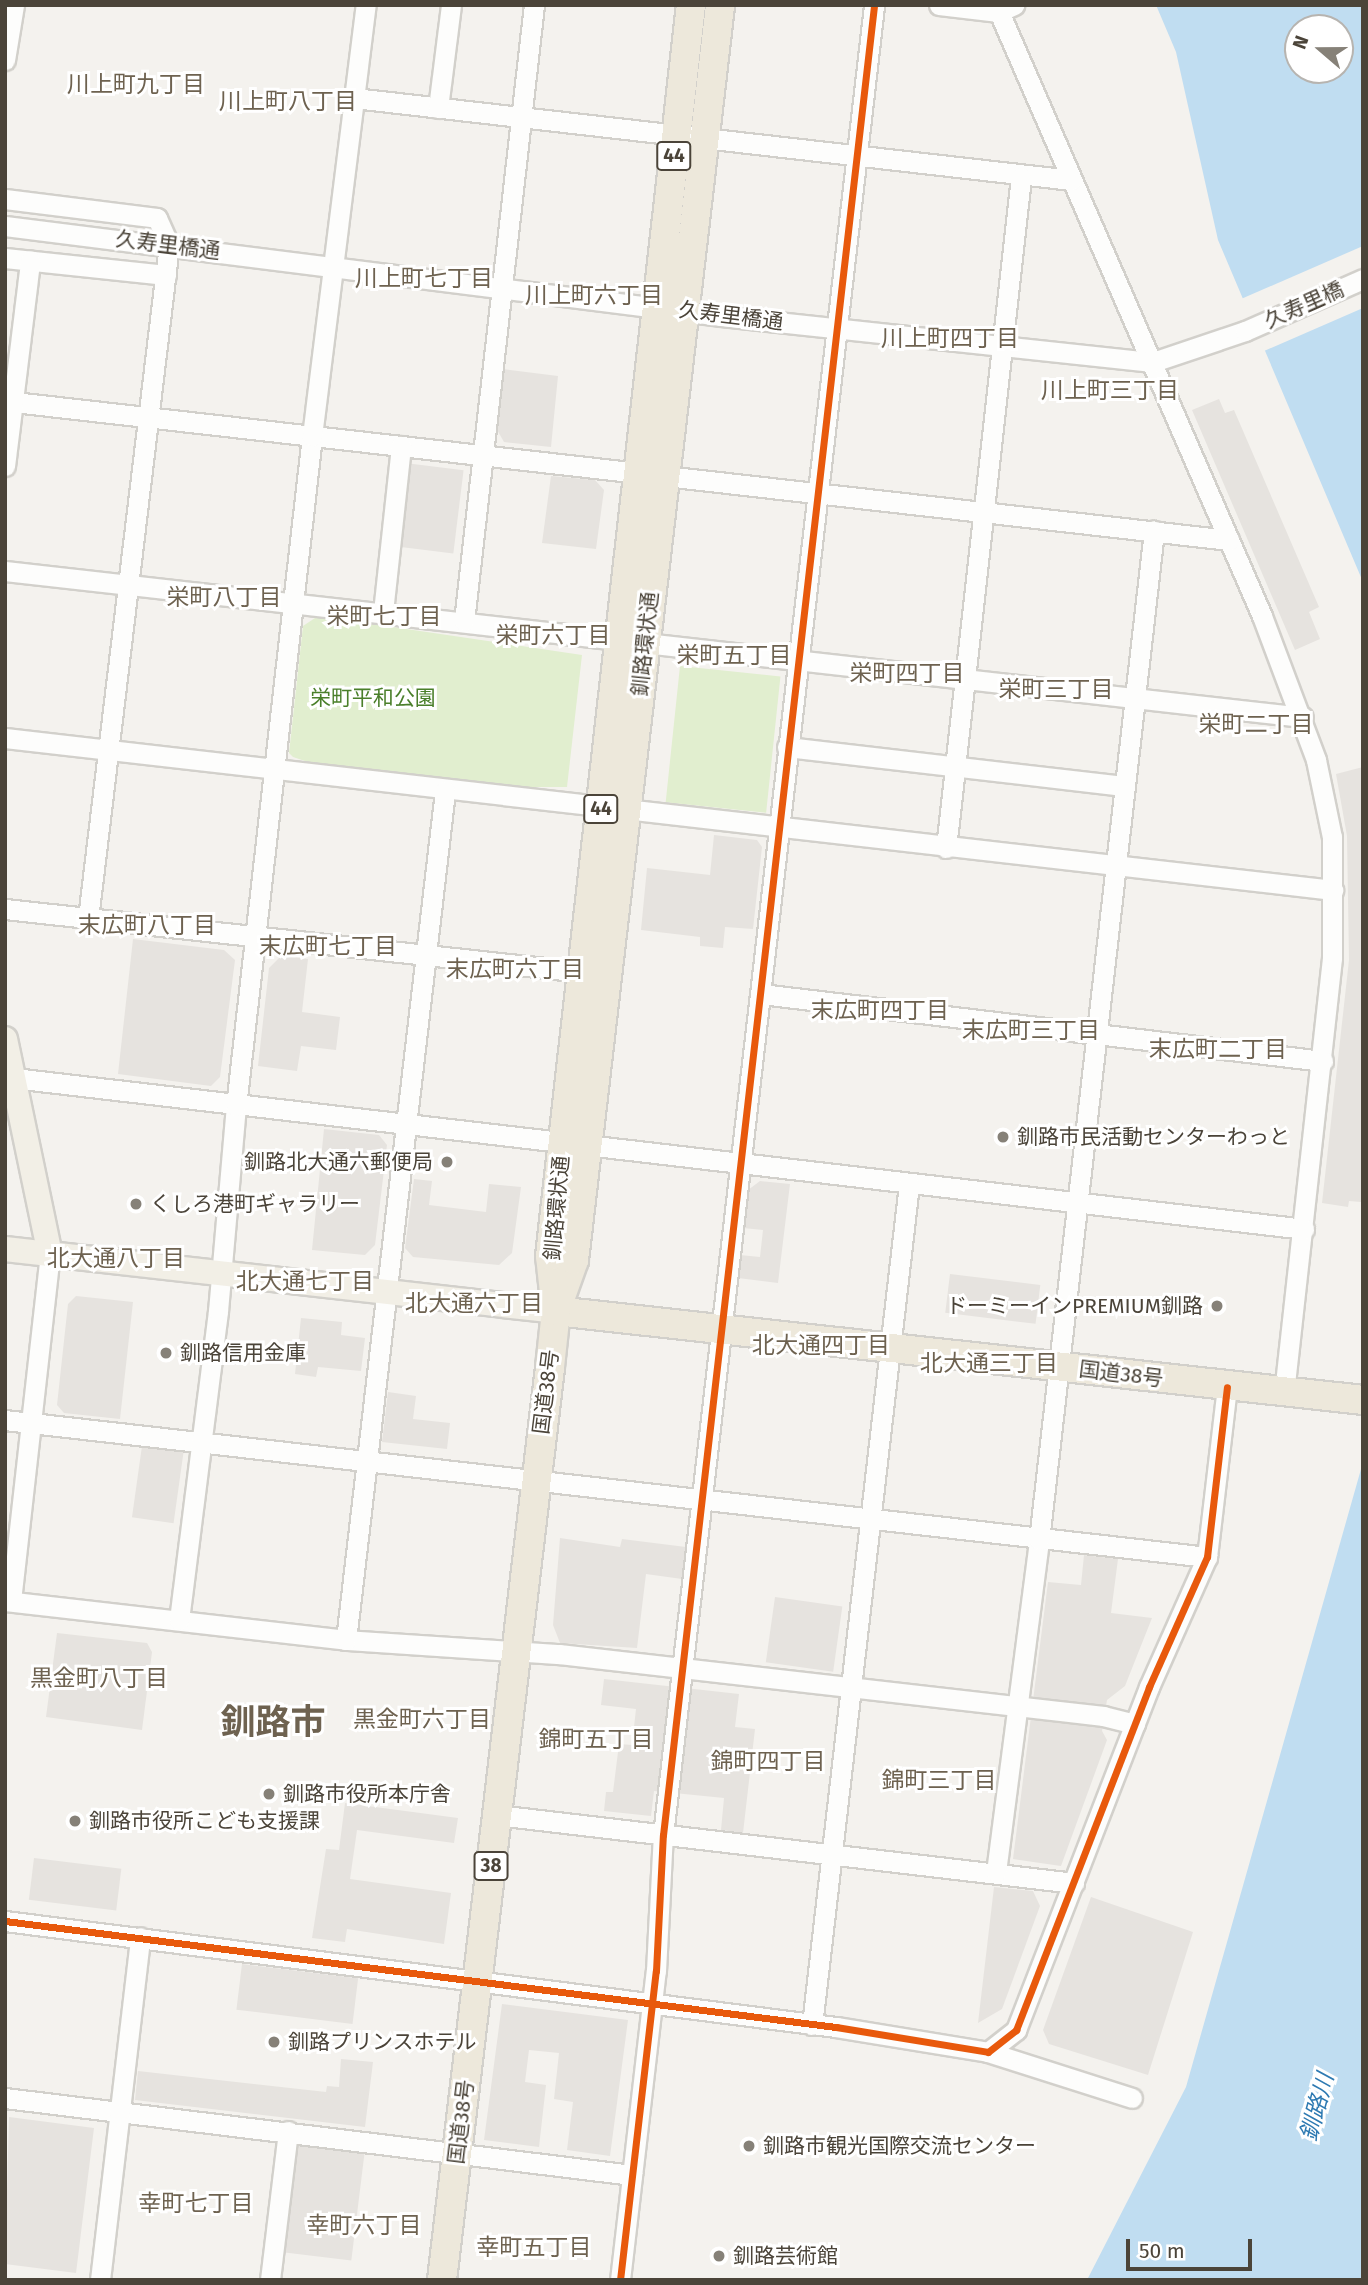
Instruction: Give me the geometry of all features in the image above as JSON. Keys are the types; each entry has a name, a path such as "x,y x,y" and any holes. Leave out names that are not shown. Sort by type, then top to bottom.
{"highway":[{"name":"釧路環状通","path":"575,1144 689,137 691,5"},
{"name":"釧路環状通","path":"689,137 720,5"},
{"name":"釧路環状通","path":"556,1311 574,1260 575,1144 582,972 615,808"},
{"name":"国道38号","path":"442,2280 556,1311 1284,1394 1363,1400"}],"main road":[{"path":"5,1039 9,1078 50,1254"},
{"path":"5,1249 556,1311"}],"street":[{"path":"6,65 14,5"},
{"path":"178,1620 202,1442 292,602 366,5"},
{"path":"438,108 451,5"},
{"path":"464,621 534,5"},
{"path":"620,2280 653,2006 663,1835 874,5"},
{"path":"939,5 1003,7 1071,180 1153,362 1303,717 1332,837 1334,890 1323,1061 1284,1394"},
{"path":"354,99 1021,177 1071,180"},
{"path":"946,848 1005,345 1021,177"},
{"path":"5,200 157,218 169,245 146,416 88,918"},
{"name":"久寿里橋通","path":"5,226 670,309 1153,362 1245,331"},
{"path":"5,258 166,275"},
{"path":"5,467 9,401 30,261"},
{"name":"久寿里橋","path":"1245,331 1363,279"},
{"path":"9,401 985,510 1229,540"},
{"path":"383,612 401,446"},
{"path":"996,1872 1039,1540 1094,1034 1154,531"},
{"path":"5,571 1303,717"},
{"path":"5,738 445,791 1334,890"},
{"path":"787,747 1124,786"},
{"path":"346,1640 445,791"},
{"path":"5,909 582,972"},
{"path":"761,994 1323,1061"},
{"path":"9,1078 1304,1229"},
{"path":"812,2025 834,1855 872,1520 888,1350 909,1184"},
{"path":"50,1254 33,1424 8,1601 346,1640 682,1668 1017,1706 1135,1724"},
{"path":"988,2052 1016,2030 1135,1724 1207,1557 1227,1387"},
{"path":"5,1420 365,1464 1207,1557"},
{"path":"497,1815 1074,1883"},
{"path":"5,1921 478,1979 988,2052 1132,2098"},
{"path":"100,2280 140,1937"},
{"path":"5,2098 457,2150 632,2175"},
{"path":"270,2280 288,2131"}],"green space":[{"name":"栄町平和公園","path":"318,616 582,655 567,787 508,787 314,764 293,757 289,753 303,626"},
{"path":"680,666 780,677 766,813 666,802"}],"shaded area":[{"path":"503,369 558,376 551,447 504,442 496,428"},
{"path":"1219,399 1225,413 1234,410 1319,607 1309,612 1320,639 1295,650 1192,410"},
{"path":"405,463 464,470 453,554 395,546"},
{"path":"551,476 595,480 604,490 596,549 542,543"},
{"path":"1363,767 1363,1184 1361,1202 1349,1201 1348,1207 1322,1203 1349,960 1347,836 1336,774"},
{"path":"714,835 757,840 762,847 753,929 725,927 723,948 700,946 700,937 641,930 647,868 710,875"},
{"path":"133,939 224,950 235,960 220,1077 211,1086 118,1074"},
{"path":"281,956 308,959 302,1012 340,1017 336,1050 301,1046 297,1071 258,1066 269,968"},
{"path":"324,1129 379,1135 387,1145 375,1245 365,1255 312,1250"},
{"path":"414,1179 432,1181 429,1205 486,1212 489,1184 521,1187 512,1253 499,1265 413,1257 405,1248"},
{"path":"760,1181 790,1184 778,1283 738,1278 740,1255 760,1257 763,1230 743,1228 748,1190"},
{"path":"950,1274 1040,1285 1036,1324 945,1313"},
{"path":"76,1296 133,1302 120,1419 64,1413 57,1405 68,1304"},
{"path":"301,1318 342,1322 341,1335 365,1338 361,1371 318,1367 316,1377 295,1374"},
{"path":"388,1392 416,1396 413,1419 450,1423 447,1449 382,1442"},
{"path":"142,1446 184,1452 174,1523 132,1517"},
{"path":"560,1538 620,1547 622,1539 686,1547 682,1579 646,1574 637,1648 560,1643 553,1625"},
{"path":"1084,1555 1118,1559 1111,1613 1152,1618 1125,1686 1107,1700 1102,1731 1107,1740 1061,1866 1013,1859 1048,1582 1081,1585"},
{"path":"775,1597 842,1606 833,1672 766,1662"},
{"path":"57,1633 147,1643 152,1652 142,1730 46,1717"},
{"path":"604,1679 739,1694 735,1727 755,1729 743,1833 721,1830 724,1798 654,1791 651,1816 604,1811 606,1792 613,1792 619,1744 632,1745 636,1709 601,1705"},
{"path":"345,1803 458,1818 454,1843 357,1830 350,1879 451,1893 444,1944 347,1929 345,1942 312,1938 326,1849 339,1850"},
{"path":"34,1858 121,1869 116,1910 29,1900"},
{"path":"994,1887 1033,1891 1040,1906 1002,2009 978,2023"},
{"path":"1091,1897 1193,1932 1148,2075 1049,2044 1043,2030"},
{"path":"242,1964 358,1978 353,2024 236,2010"},
{"path":"502,2004 628,2020 610,2156 567,2150 573,2102 554,2099 559,2053 529,2050 525,2082 546,2085 539,2147 484,2140"},
{"path":"341,2059 373,2062 365,2127 135,2100 138,2071 326,2092 327,2086 339,2087"},
{"path":"9,2117 94,2128 76,2273 5,2264"},
{"path":"296,2145 364,2153 351,2261 283,2252"}],"water":[{"path":"1156,5 1363,5 1363,582 1218,240 1176,52"},
{"name":"釧路川","path":"1363,1462 1363,2280 1087,2280 1186,2087"}],"pier":[{"path":"1363,246 1363,308 1264,351 1241,299"}],"cycle path":[{"path":"620,2280 656,1971 663,1835 874,5"},
{"path":"5,1921 836,2027 988,2052 1016,2030 1149,1687 1207,1557 1227,1387"}],"place":[{"name":"釧路市民活動センターわっと","path":"1003,1137"},
{"name":"釧路北大通六郵便局","path":"447,1162"},
{"name":"くしろ港町ギャラリー","path":"136,1204"},
{"name":"ドーミーインPREMIUM釧路","path":"1217,1306"},
{"name":"釧路信用金庫","path":"166,1353"},
{"name":"釧路市役所本庁舎","path":"269,1794"},
{"name":"釧路市役所こども支援課","path":"75,1821"},
{"name":"釧路プリンスホテル","path":"274,2042"},
{"name":"釧路市観光国際交流センター","path":"749,2146"},
{"name":"釧路芸術館","path":"719,2256"}],"district":[{"name":"川上町九丁目","path":"136,84"},
{"name":"川上町八丁目","path":"288,101"},
{"name":"川上町七丁目","path":"424,278"},
{"name":"川上町六丁目","path":"594,295"},
{"name":"川上町四丁目","path":"950,338"},
{"name":"川上町三丁目","path":"1110,390"},
{"name":"栄町八丁目","path":"224,597"},
{"name":"栄町七丁目","path":"384,616"},
{"name":"栄町六丁目","path":"553,635"},
{"name":"栄町五丁目","path":"734,655"},
{"name":"栄町四丁目","path":"907,673"},
{"name":"栄町三丁目","path":"1056,689"},
{"name":"栄町二丁目","path":"1256,724"},
{"name":"末広町八丁目","path":"147,925"},
{"name":"末広町七丁目","path":"328,946"},
{"name":"末広町六丁目","path":"515,969"},
{"name":"末広町四丁目","path":"880,1010"},
{"name":"末広町三丁目","path":"1031,1030"},
{"name":"末広町二丁目","path":"1218,1049"},
{"name":"北大通八丁目","path":"116,1258"},
{"name":"北大通七丁目","path":"305,1281"},
{"name":"北大通六丁目","path":"474,1303"},
{"name":"北大通四丁目","path":"821,1345"},
{"name":"北大通三丁目","path":"989,1363"},
{"name":"黒金町八丁目","path":"99,1678"},
{"name":"黒金町六丁目","path":"422,1719"},
{"name":"釧路市","path":"273,1722"},
{"name":"錦町五丁目","path":"596,1739"},
{"name":"錦町四丁目","path":"768,1761"},
{"name":"錦町三丁目","path":"939,1780"},
{"name":"幸町七丁目","path":"196,2203"},
{"name":"幸町六丁目","path":"364,2225"},
{"name":"幸町五丁目","path":"534,2247"}]}
